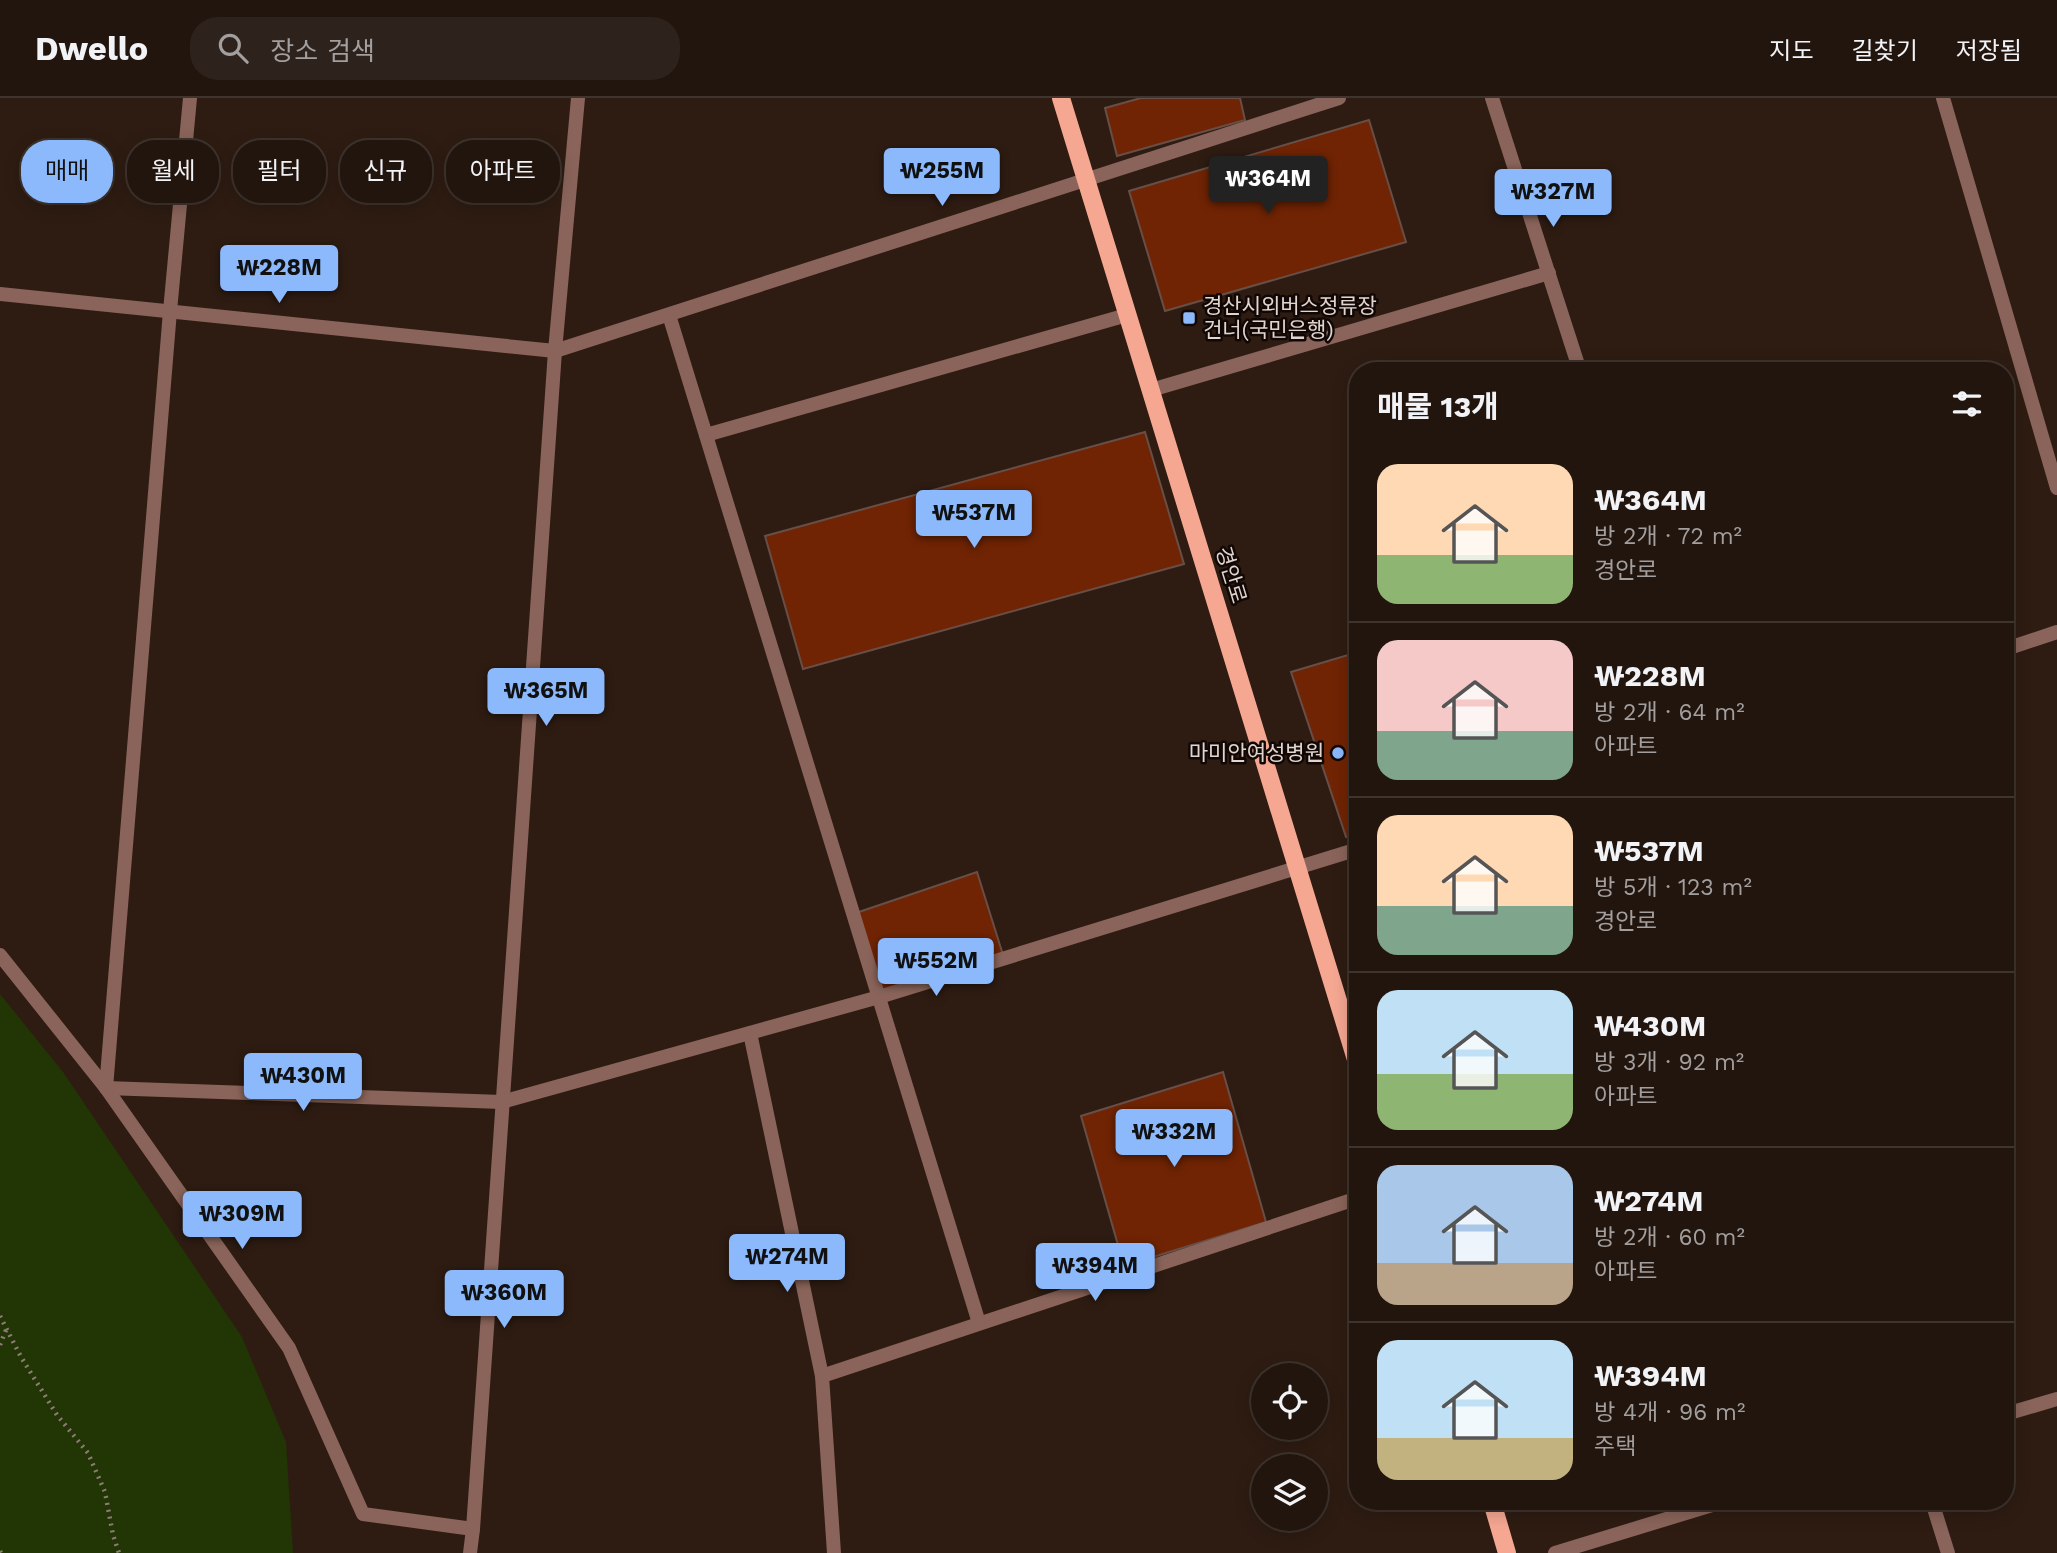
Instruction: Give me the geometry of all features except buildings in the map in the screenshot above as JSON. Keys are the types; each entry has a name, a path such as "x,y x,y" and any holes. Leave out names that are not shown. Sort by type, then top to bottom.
{"main road":[{"name":"경안로","path":"1061,98 1349,1037"},
{"path":"1494,1510 1507,1553"}],"street":[{"path":"106,1088 190,98"},
{"path":"470,1553 555,351 578,98"},
{"path":"0,294 555,351 1339,98"},
{"path":"1492,98 1577,362"},
{"path":"1943,98 2057,488"},
{"path":"1151,390 1549,273"},
{"path":"669,315 979,1323"},
{"path":"706,435 1127,315"},
{"path":"2014,646 2057,632"},
{"path":"106,1088 502,1102 879,997 1349,852"},
{"path":"0,955 106,1088 289,1348 363,1514 473,1529"},
{"path":"750,1033 822,1376 834,1553"},
{"path":"822,1376 1349,1201"},
{"path":"2014,1412 2057,1399"},
{"path":"1555,1553 1696,1510"},
{"path":"1935,1510 1948,1553"}],"path":[{"path":"0,1316 21,1357 57,1415 88,1453 105,1492 119,1553"},
{"path":"0,1345 6,1328"}],"green space":[{"path":"0,994 63,1072 242,1337 286,1442 293,1553 0,1553"}],"place":[{"name":"경산시외버스정류장 건너(국민은행)","path":"1189,318"},
{"name":"마미안여성병원","path":"1338,753"}]}
